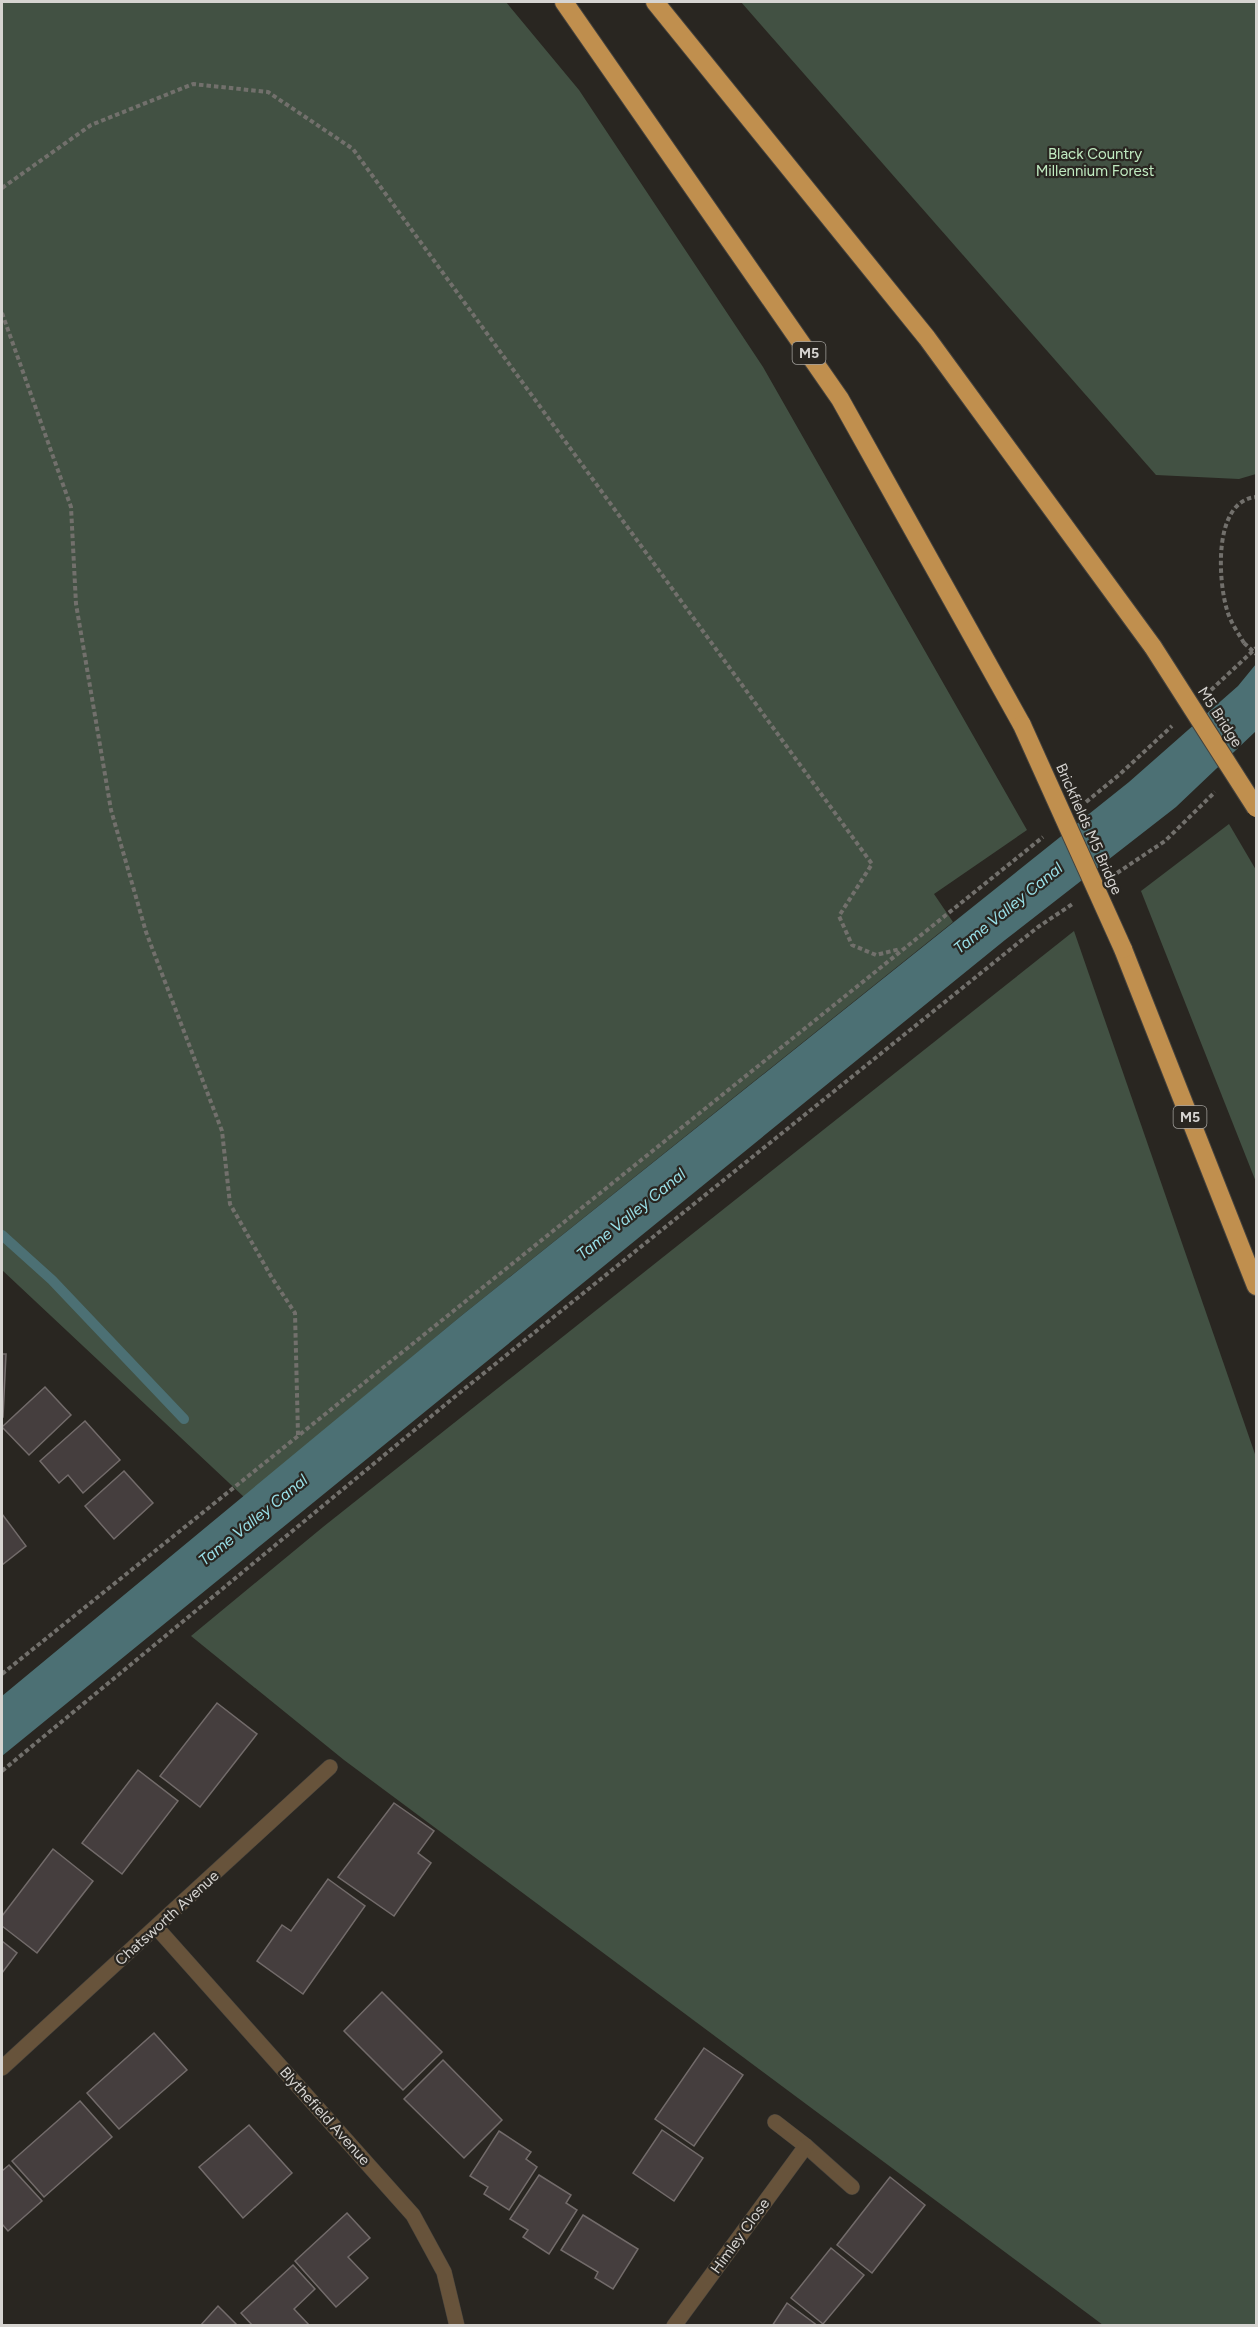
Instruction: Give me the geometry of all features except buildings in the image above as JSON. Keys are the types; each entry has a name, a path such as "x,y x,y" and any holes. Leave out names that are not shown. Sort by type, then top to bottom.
{"highway":[{"name":"Brickfields M5 Bridge","path":"564,2 840,399 1022,724 1123,949 1257,1286"},
{"name":"M5 Bridge","path":"655,2 927,338 1153,646 1257,808"}],"street":[{"name":"Chatsworth Avenue","path":"2,2068 330,1767"},
{"name":"Blythefield Avenue","path":"157,1928 413,2215 444,2272 457,2325"},
{"path":"775,2122 852,2187"},
{"name":"Himley Close","path":"674,2325 806,2146"}],"path":[{"path":"2,188 91,125 193,84 268,92 353,149 872,864 839,916 852,945 876,955 904,948 2,1674"},
{"path":"2,313 71,507 76,604 111,810 147,932 222,1131 230,1204 272,1278 295,1313 298,1435"},
{"path":"1257,496 1237,504 1223,529 1222,586 1227,612 1244,643 1257,654"},
{"path":"1116,874 1165,841 1223,784"},
{"path":"2,1771 463,1390 1038,927 1077,901"}],"green space":[{"path":"2,2 506,2 579,90 763,367 1027,830 934,894 953,922 461,1316 244,1497 2,1270"},
{"name":"Black Country Millennium Forest","path":"741,2 1256,2 1256,474 1239,479 1156,475"},
{"path":"1229,824 1256,870 1256,1182 1141,891"},
{"path":"1074,931 1256,1457 1256,2325 1103,2325 344,1760 191,1636 323,1527"}],"water":[{"name":"Tame Valley Canal","path":"1256,664 1256,731 1176,807 1005,940 2,1756 2,1696 461,1316 1129,782 1238,686"}],"waterway":[{"path":"2,1235 52,1280 184,1419"}]}
